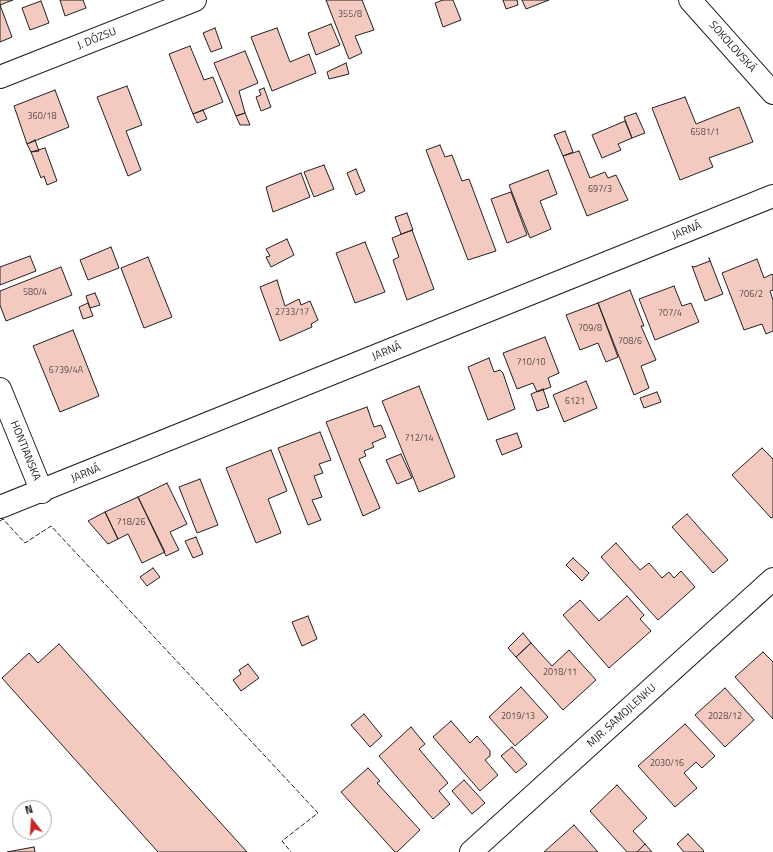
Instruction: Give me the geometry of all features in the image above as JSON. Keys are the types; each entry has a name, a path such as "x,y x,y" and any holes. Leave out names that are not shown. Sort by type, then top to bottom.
{"street":[{"name":"J. DÓZSU","path":"0,77 195,0"},
{"name":"SOKOLOVSKÁ","path":"690,0 773,93"},
{"name":"JARNÁ","path":"0,507 42,492 773,196"},
{"name":"HONTIANSKA","path":"0,389 42,492"},
{"name":"MJR. SAMOJLENKU","path":"470,852 773,579"}],"building":[{"path":"0,0 13,0 0,5"},
{"path":"60,0 83,0 86,8 65,16"},
{"path":"326,0 362,0 374,30 355,36 362,53 349,59"},
{"path":"443,0 453,0 461,20 443,27 435,3"},
{"path":"503,0 517,0 518,5 506,9"},
{"path":"522,0 549,0 526,9"},
{"path":"41,1 49,23 30,30 22,8"},
{"path":"0,5 12,37 0,42"},
{"path":"331,24 340,45 316,55 308,33"},
{"path":"215,28 222,48 211,52 203,33"},
{"path":"277,28 290,62 309,54 316,73 272,91 251,37"},
{"path":"190,46 204,80 213,77 223,102 193,114 169,54"},
{"path":"245,51 258,83 239,91 245,113 236,116 214,63"},
{"path":"346,63 349,74 329,79 327,72"},
{"path":"127,86 142,125 126,131 141,170 128,176 97,97"},
{"path":"264,88 271,107 261,111 256,97 261,95 259,90"},
{"path":"55,90 69,127 27,144 14,106"},
{"path":"685,97 696,124 739,107 753,142 709,158 713,167 680,180 652,108"},
{"path":"203,110 207,119 197,123 193,114"},
{"path":"245,113 250,125 240,125 236,116"},
{"path":"636,113 645,133 632,138 624,117"},
{"path":"625,121 632,138 618,144 621,150 602,158 592,135"},
{"path":"565,131 573,152 563,156 554,135"},
{"path":"35,140 39,151 31,152 27,144"},
{"path":"440,145 445,157 452,155 462,181 469,179 496,251 468,260 426,150"},
{"path":"45,148 57,181 47,185 44,176 41,178 31,152"},
{"path":"579,151 590,178 605,172 608,178 616,175 628,200 587,216 563,156"},
{"path":"324,165 334,189 314,197 304,172"},
{"path":"356,169 365,191 356,195 347,173"},
{"path":"548,170 557,194 540,201 551,229 530,238 509,185"},
{"path":"301,173 310,197 273,212 266,187"},
{"path":"511,192 527,235 507,243 491,199"},
{"path":"407,213 413,230 401,234 395,217"},
{"path":"412,230 434,289 407,300 393,260 399,257 392,238"},
{"path":"287,239 294,255 271,267 266,257 270,256 266,249"},
{"path":"365,242 385,292 355,303 336,253"},
{"path":"111,247 119,268 88,280 80,260"},
{"path":"30,256 36,271 0,285 0,267"},
{"path":"148,257 172,317 144,328 121,268"},
{"path":"709,258 723,294 705,301 692,266 694,267 710,261"},
{"path":"757,259 764,278 772,274 773,276 773,290 770,291 773,300 773,331 766,334 762,324 744,330 722,273"},
{"path":"61,267 72,295 6,321 0,305 0,291"},
{"path":"277,280 285,306 299,299 301,305 310,301 318,320 311,324 312,327 280,341 260,287"},
{"path":"674,286 682,306 691,303 699,322 655,340 639,299"},
{"path":"630,290 644,326 641,326 656,360 641,366 649,388 634,395 598,303"},
{"path":"95,293 100,305 90,308 86,296"},
{"path":"88,303 93,316 83,319 79,307"},
{"path":"598,303 618,357 606,362 598,343 580,350 566,315"},
{"path":"73,330 99,396 60,412 33,346"},
{"path":"545,337 559,373 548,378 551,387 537,392 533,383 517,389 503,353"},
{"path":"489,358 494,372 500,370 503,373 515,409 488,420 468,367"},
{"path":"586,381 597,408 564,422 553,395"},
{"path":"419,386 455,477 419,492 382,401"},
{"path":"543,389 549,407 537,411 531,394"},
{"path":"657,392 661,402 644,408 640,398"},
{"path":"367,407 374,427 381,425 386,437 372,443 374,447 364,451 366,456 359,459 380,508 363,516 326,422"},
{"path":"320,432 331,460 319,464 323,473 314,476 322,497 312,500 321,520 308,525 278,448"},
{"path":"517,433 522,447 502,455 496,440"},
{"path":"762,448 773,459 773,517 771,518 732,475"},
{"path":"271,450 287,491 268,499 281,533 256,543 226,468"},
{"path":"401,454 412,478 397,484 386,460"},
{"path":"200,479 218,525 197,533 179,487"},
{"path":"167,483 187,524 170,532 179,550 166,556 138,497"},
{"path":"138,497 165,552 142,563 128,534 118,539 105,512"},
{"path":"105,512 118,539 108,544 88,521"},
{"path":"687,514 728,560 713,573 672,527"},
{"path":"196,537 203,554 193,558 185,541"},
{"path":"616,543 640,570 649,563 662,578 669,572 674,578 681,571 695,587 658,620 601,557"},
{"path":"573,558 589,573 582,581 566,565"},
{"path":"153,568 160,577 147,586 140,577"},
{"path":"627,596 644,615 640,619 651,631 609,668 563,615 580,600 599,621"},
{"path":"308,616 317,639 302,646 292,622"},
{"path":"523,633 531,643 516,657 508,648"},
{"path":"531,643 552,666 569,650 596,680 563,710 516,657"},
{"path":"59,644 247,852 158,852 2,678 29,653 38,663"},
{"path":"763,652 773,662 773,719 735,677"},
{"path":"248,664 259,678 241,691 233,680 241,674 239,670"},
{"path":"521,687 548,717 515,746 489,717"},
{"path":"725,688 754,720 725,747 695,715"},
{"path":"364,714 382,736 370,747 351,725"},
{"path":"451,721 470,743 477,736 490,751 490,756 485,760 498,775 480,791 433,737"},
{"path":"685,724 715,756 702,768 696,762 684,773 697,788 675,807 638,766"},
{"path":"411,727 425,744 419,749 448,783 439,791 450,804 433,819 379,756"},
{"path":"512,747 527,764 516,773 501,756"},
{"path":"368,768 380,781 377,783 420,830 397,852 395,852 341,792"},
{"path":"464,780 485,803 472,814 452,791"},
{"path":"617,785 647,818 633,831 645,844 637,852 627,852 590,811"},
{"path":"574,825 598,852 544,852"},
{"path":"688,834 704,851 703,852 684,852 677,844"},
{"path":"645,844 652,852 637,852"},
{"path":"34,847 35,852 7,852"}],"fence":[{"path":"0,521 3,519 25,543 51,526 318,813 282,841 291,852"}]}
